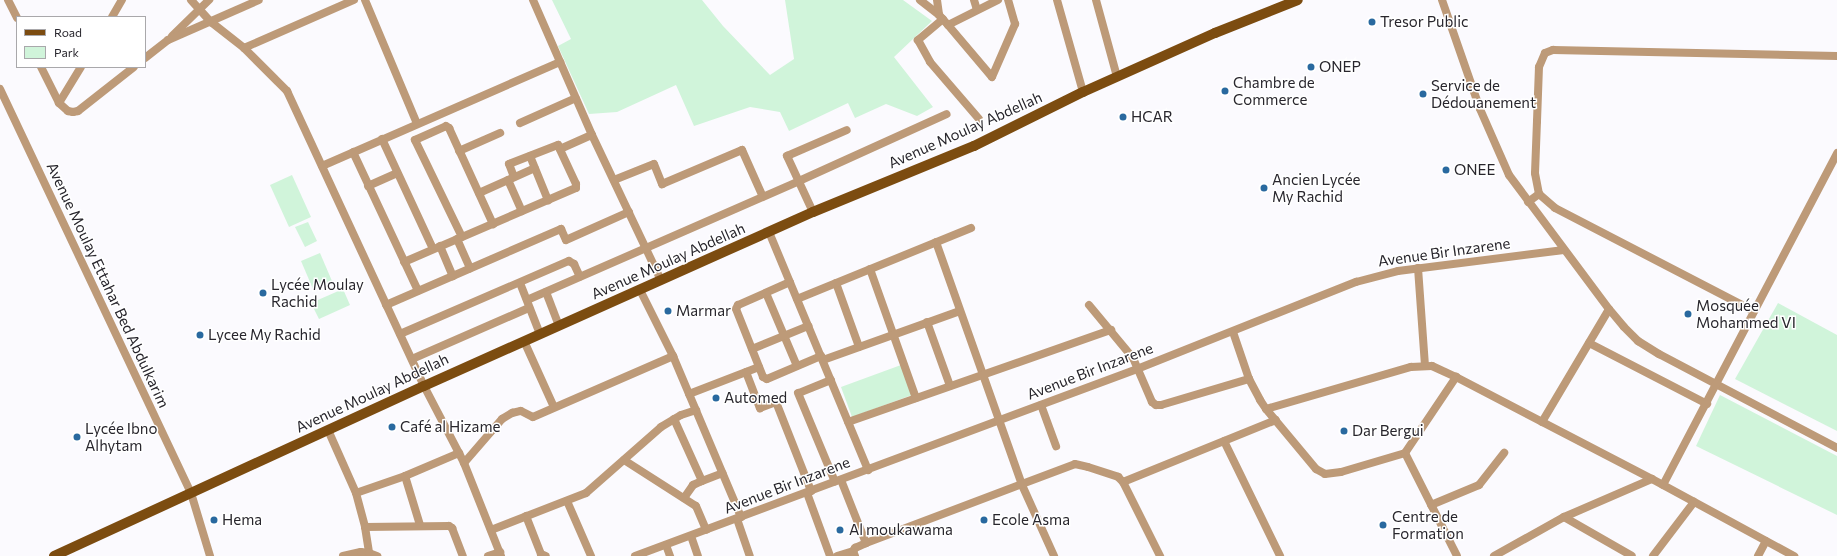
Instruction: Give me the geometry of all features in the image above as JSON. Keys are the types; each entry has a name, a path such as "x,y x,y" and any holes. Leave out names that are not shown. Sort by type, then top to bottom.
{"main road":[{"name":"Avenue Moulay Abdellah","path":"54,556 524,341 813,212 974,146 1083,92 1215,33 1294,1"}],"street":[{"path":"8,0 16,16"},
{"path":"113,16 122,0"},
{"path":"191,0 211,22 244,48 287,91 424,386 464,463 500,554 488,556"},
{"path":"146,57 168,40 209,0"},
{"path":"168,40 259,0"},
{"path":"244,48 354,0"},
{"path":"365,0 413,125 416,140 459,238 470,268"},
{"path":"533,0 592,135 661,280"},
{"path":"920,0 943,20 992,76 1014,27 1008,0"},
{"path":"937,0 943,20"},
{"path":"974,0 977,10"},
{"path":"979,119 930,62 918,40 943,20 977,10 998,0"},
{"path":"1057,0 1083,92"},
{"path":"1096,0 1117,77"},
{"path":"1442,0 1493,142 1509,175 1609,309 1638,341 1716,385 1836,447"},
{"path":"1754,311 1555,208 1539,194 1535,173 1539,66 1545,54 1553,50 1837,56"},
{"path":"322,166 560,62"},
{"path":"42,68 59,103 68,111 78,111 133,68"},
{"path":"59,103 80,68"},
{"name":"Avenue Moulay Ettahar Bed Abdulkarim","path":"0,89 191,493 210,556"},
{"path":"520,123 576,98"},
{"path":"412,359 528,304 546,292 646,249 947,114"},
{"path":"416,140 448,126 493,224"},
{"path":"813,212 787,156 846,130"},
{"path":"459,151 500,133"},
{"path":"560,149 592,135"},
{"path":"382,139 437,248 453,276"},
{"path":"404,262 493,224 576,187 558,145 509,164 511,178 522,211"},
{"path":"614,180 654,164 662,184 742,150 763,197"},
{"path":"352,152 418,291"},
{"path":"1663,485 1707,404 1837,153"},
{"path":"530,156 548,200"},
{"path":"478,193 535,168"},
{"path":"368,186 398,172"},
{"path":"1528,202 1539,194"},
{"path":"386,305 561,229 566,240 629,212"},
{"path":"797,299 971,228"},
{"path":"769,232 868,470"},
{"path":"936,242 1022,485 1054,556"},
{"name":"Avenue Bir Inzarene","path":"635,556 1041,405 1233,332 1356,282 1379,275 1418,268 1564,250"},
{"path":"400,334 569,261 574,264 580,277"},
{"path":"1418,268 1425,365"},
{"path":"870,269 916,398"},
{"path":"790,282 738,305 736,309 763,377 766,379 797,366 859,347 960,311"},
{"path":"520,283 540,334"},
{"path":"836,283 859,347"},
{"path":"640,290 673,356 724,473 750,556"},
{"path":"546,292 559,326"},
{"path":"766,293 797,366"},
{"path":"1089,305 1133,358 1152,402 1156,404 1161,405 1249,379"},
{"path":"1542,422 1609,309"},
{"path":"927,322 950,386"},
{"path":"752,349 808,326"},
{"path":"848,422 1111,330"},
{"path":"1233,332 1249,379 1260,400 1316,469 1325,474 1341,472 1405,453 1456,376"},
{"path":"524,341 554,407"},
{"path":"1589,342 1707,404"},
{"path":"464,463 498,424 512,413 520,412 533,417 673,356"},
{"path":"1266,409 1411,367 1425,365 1439,368 1652,479 1794,556"},
{"path":"689,394 759,367"},
{"path":"746,372 760,408 776,402 809,492 830,556"},
{"path":"831,380 798,394 866,543"},
{"path":"1041,405 1056,446"},
{"path":"491,530 586,493 661,427 674,419 696,410"},
{"path":"674,419 702,481"},
{"path":"1123,482 1276,420"},
{"path":"328,430 356,492 373,554 343,556"},
{"path":"1224,441 1280,556"},
{"path":"356,492 405,476 459,453"},
{"path":"1405,453 1457,556"},
{"path":"1431,505 1479,485 1504,453"},
{"path":"624,460 696,506 706,530"},
{"path":"837,556 854,553 857,547 866,543 1075,464 1118,477 1123,482 1160,556"},
{"path":"684,498 693,484 724,473"},
{"path":"405,476 420,525"},
{"path":"1494,556 1564,518 1652,479"},
{"path":"567,501 591,556"},
{"path":"1653,556 1694,502"},
{"path":"526,516 541,554 546,556"},
{"path":"1564,518 1632,556"},
{"path":"365,527 442,525 452,528 463,556"},
{"path":"691,536 698,556"},
{"path":"1758,556 1766,541"},
{"path":"666,545 670,556"}],"green space":[{"path":"552,0 702,0 723,26 770,75 794,59 785,0 903,0 932,21 894,57 933,107 917,116 886,104 855,118 848,103 789,131 780,112 750,107 694,126 676,85 617,112 589,114 558,46 571,39"},
{"path":"292,175 311,217 289,227 270,185"},
{"path":"308,222 317,241 305,247 295,227"},
{"path":"320,253 332,281 313,289 301,261"},
{"path":"343,289 350,305 319,319 311,303"},
{"path":"1778,303 1837,335 1837,431 1735,379"},
{"path":"901,365 912,395 852,417 841,387"},
{"path":"1720,395 1837,456 1837,515 1696,446"}],"place":[{"name":"Tresor Public","path":"1372,22"},
{"name":"ONEP","path":"1311,67"},
{"name":"Chambre de Commerce","path":"1225,91"},
{"name":"Service de Dédouanement","path":"1423,94"},
{"name":"HCAR","path":"1123,117"},
{"name":"ONEE","path":"1446,170"},
{"name":"Ancien Lycée My Rachid","path":"1264,188"},
{"name":"Lycée Moulay Rachid","path":"263,293"},
{"name":"Marmar","path":"668,311"},
{"name":"Mosquée Mohammed VI","path":"1688,314"},
{"name":"Lycee My Rachid","path":"200,335"},
{"name":"Automed","path":"716,398"},
{"name":"Café al Hizame","path":"392,427"},
{"name":"Dar Bergui","path":"1344,431"},
{"name":"Lycée Ibno Alhytam","path":"77,437"},
{"name":"Hema","path":"214,520"},
{"name":"Ecole Asma","path":"984,520"},
{"name":"Centre de Formation","path":"1383,525"},
{"name":"Al moukawama","path":"840,530"}]}
